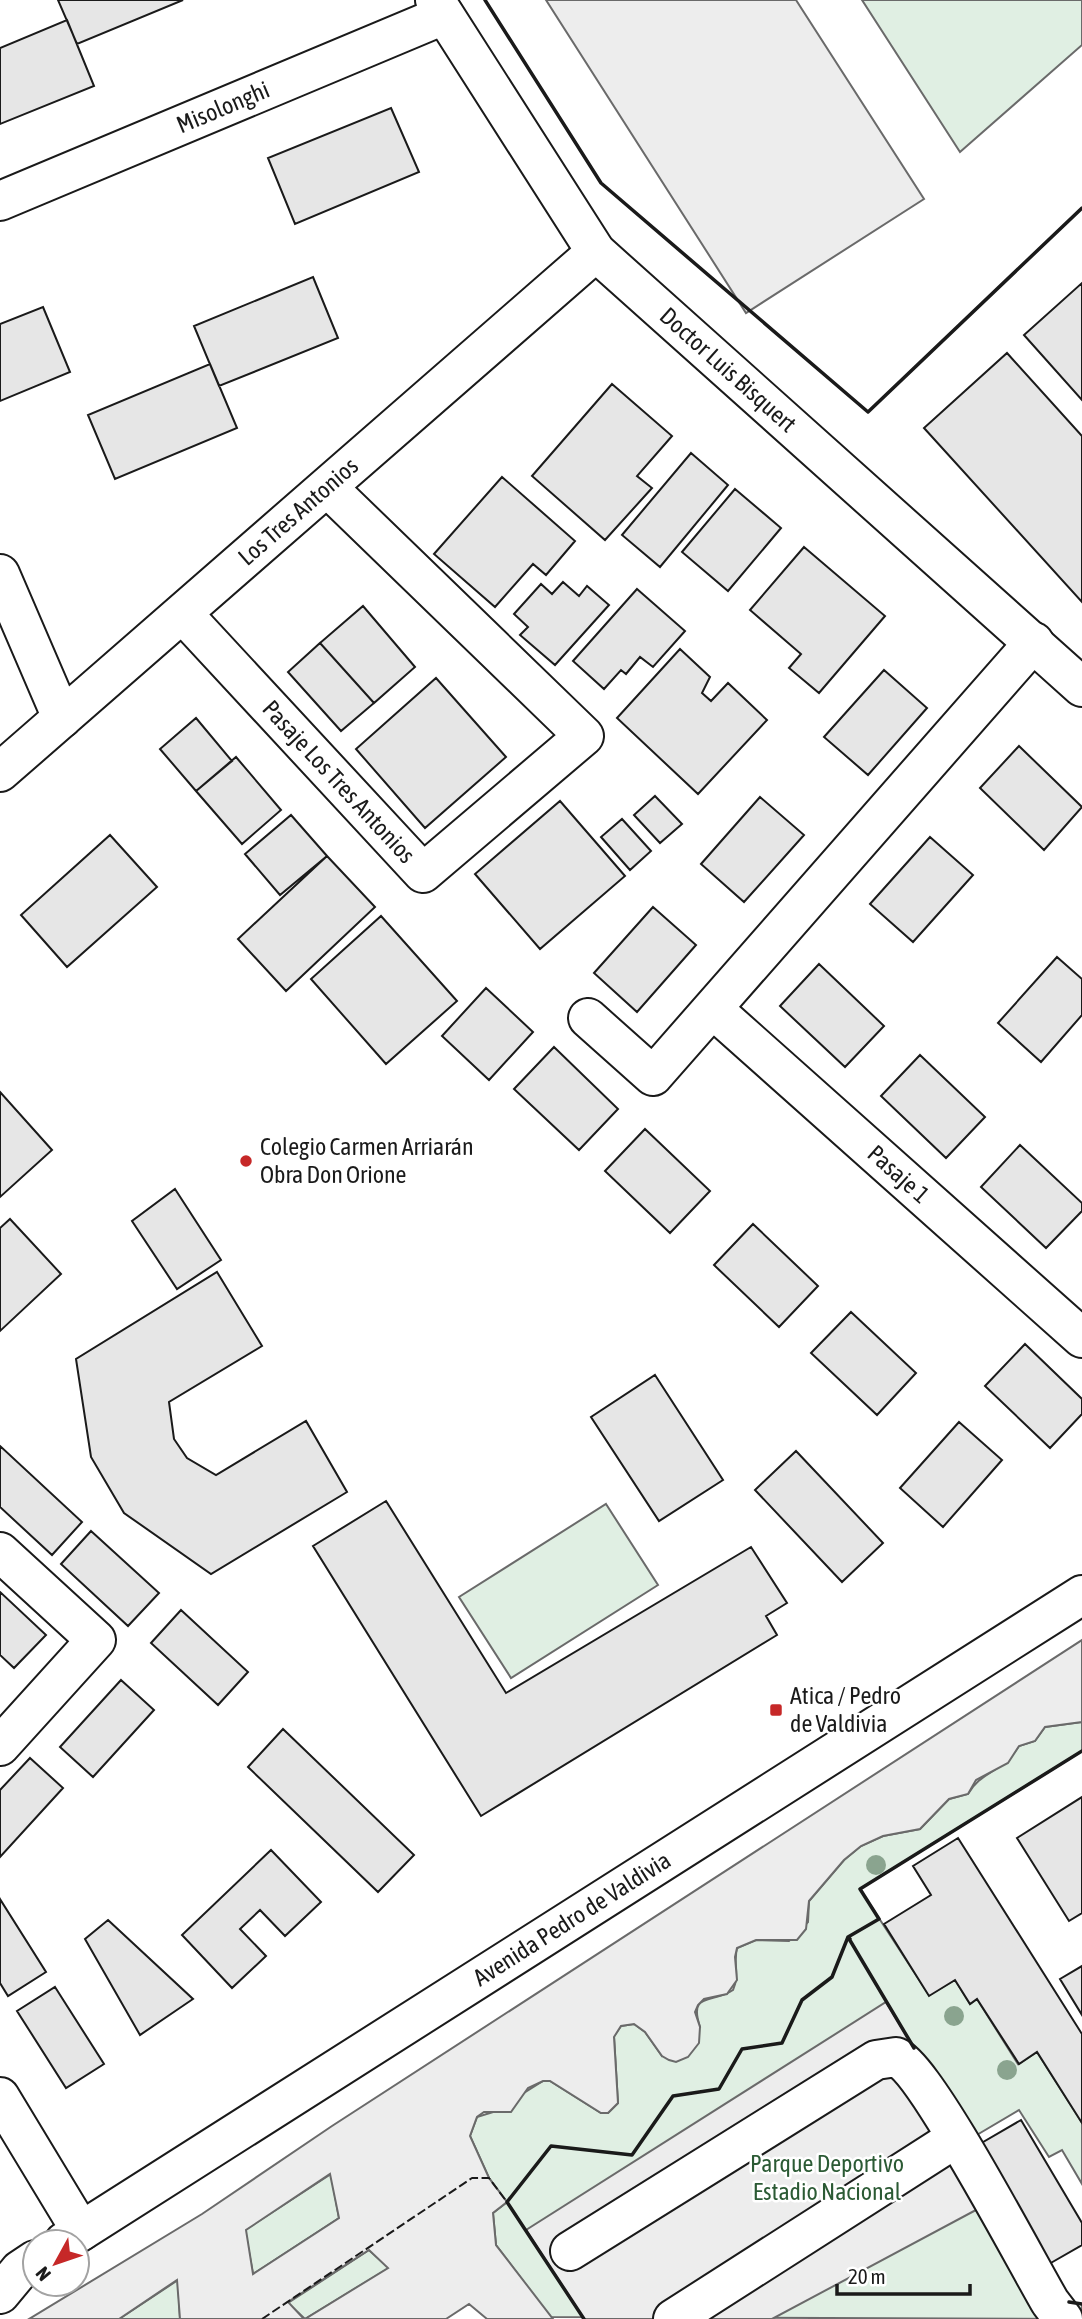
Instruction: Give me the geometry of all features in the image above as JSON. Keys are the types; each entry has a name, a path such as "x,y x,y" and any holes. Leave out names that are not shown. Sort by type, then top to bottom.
{"street":[{"name":"Misolonghi","path":"0,201 439,7"},
{"name":"Doctor Luis Bisquert","path":"439,7 596,252 1082,687"},
{"name":"Los Tres Antonios","path":"0,772 596,252"},
{"name":"Pasaje Los Tres Antonios","path":"183,614 423,873 584,736 328,488"},
{"path":"0,574 62,718"},
{"path":"588,1018 653,1076 1034,642"},
{"name":"Pasaje 1","path":"713,1010 1082,1338"},
{"path":"0,1552 96,1640 0,1746"},
{"name":"Avenida Pedro de Valdivia","path":"85,2228 1082,1595"},
{"path":"570,2251 876,2060 887,2056 896,2057 911,2068 956,2138 1050,2302 1063,2319"},
{"path":"0,2097 68,2228"},
{"path":"673,2319 956,2138"}],"green space":[{"path":"862,0 1082,0 1082,45 960,152"},
{"path":"606,1504 658,1585 511,1678 459,1597"},
{"name":"Parque Deportivo Estadio Nacional","path":"1082,1722 1082,1751 860,1889 929,1995 955,1980 970,2004 977,1999 1018,2064 1037,2052 1082,2123 1082,2184 1062,2150 1049,2157 1019,2110 970,2139 1070,2303 1082,2304 1082,2319 550,2317 496,2245 493,2213 507,2202 489,2178 470,2136 477,2117 493,2112 543,2081 550,2081 601,2113 608,2113 618,2103 614,2036 621,2026 634,2024 645,2032 662,2056 700,2027 697,2008 700,2003 733,1990 737,1948 756,1940 789,1941 808,1922 809,1901 844,1860 861,1846 883,1836 920,1829 949,1799 968,1794 973,1786 1006,1762 1019,1746 1035,1741 1045,1727"},
{"path":"331,2174 339,2218 253,2274 245,2230"},
{"path":"369,2250 389,2268 305,2319 288,2303"},
{"path":"178,2280 180,2319 119,2319"}],"shaded area":[{"path":"546,0 796,0 924,199 746,313"},
{"path":"1082,1640 1082,1722 1045,1727 1035,1741 1019,1746 1008,1763 976,1780 968,1794 949,1799 920,1829 883,1836 861,1846 844,1860 809,1901 806,1929 797,1940 756,1940 737,1948 737,1980 727,1994 704,1999 698,2005 695,2012 700,2027 699,2043 688,2057 676,2062 669,2060 662,2056 645,2032 634,2024 621,2026 614,2037 618,2103 608,2113 601,2113 550,2081 543,2081 528,2088 511,2112 484,2112 477,2117 470,2136 489,2178 507,2202 493,2213 496,2245 553,2319 487,2319 469,2304 446,2319 305,2319 388,2268 369,2250 288,2302 304,2319 180,2319 177,2280 119,2319 29,2319 64,2298 91,2298 91,2281 202,2214 332,2126","holes":["330,2174 339,2218 253,2274 246,2230"]},
{"name":"Parque Deportivo Estadio Nacional","path":"886,2002 1004,2195 772,2319 584,2319 526,2230"}],"building":[{"path":"58,0 183,0 77,44"},
{"path":"67,20 94,86 0,124 0,48"},
{"path":"391,108 419,172 295,224 268,158"},
{"path":"313,277 338,338 219,386 194,326"},
{"path":"1082,283 1082,400 1024,335"},
{"path":"43,307 70,372 0,401 0,324"},
{"path":"1007,353 1082,436 1082,602 924,428"},
{"path":"210,364 237,428 115,479 88,415"},
{"path":"612,384 672,436 637,476 652,488 605,540 532,476"},
{"path":"691,453 728,485 660,567 622,535"},
{"path":"502,477 575,541 546,575 533,564 495,607 434,554"},
{"path":"735,489 781,528 728,591 682,552"},
{"path":"804,547 885,616 819,693 789,668 801,654 750,610"},
{"path":"563,582 579,596 587,586 609,605 555,665 520,635 528,627 514,614 541,584 552,594"},
{"path":"637,589 685,631 653,667 640,657 626,674 621,670 604,689 573,661"},
{"path":"363,606 415,667 374,703 320,643"},
{"path":"320,643 374,703 341,731 288,672"},
{"path":"680,649 710,677 702,693 711,701 728,683 767,720 698,794 617,718"},
{"path":"884,670 927,708 868,775 824,737"},
{"path":"436,678 506,757 425,828 356,749"},
{"path":"196,718 232,761 196,791 160,749"},
{"path":"1019,746 1082,807 1044,850 980,788"},
{"path":"236,757 281,810 242,844 196,791"},
{"path":"655,796 682,824 660,843 634,815"},
{"path":"760,797 804,835 744,902 701,864"},
{"path":"560,801 625,876 540,949 475,874"},
{"path":"291,815 327,856 280,895 245,854"},
{"path":"622,819 651,851 630,870 601,837"},
{"path":"110,835 157,887 67,967 21,915"},
{"path":"930,837 973,875 913,942 870,904"},
{"path":"327,856 375,907 286,991 238,939"},
{"path":"653,907 696,945 637,1012 594,973"},
{"path":"381,916 457,1001 386,1064 311,979"},
{"path":"1057,957 1082,979 1082,1015 1041,1062 998,1023"},
{"path":"819,964 884,1026 845,1067 780,1006"},
{"path":"486,988 533,1032 489,1080 442,1036"},
{"path":"554,1047 618,1109 579,1150 514,1089"},
{"path":"920,1055 985,1117 946,1158 881,1096"},
{"path":"0,1092 52,1150 0,1197"},
{"path":"645,1129 710,1191 670,1233 605,1171"},
{"path":"1020,1145 1082,1203 1082,1211 1046,1248 981,1187"},
{"path":"175,1189 221,1260 177,1289 132,1221"},
{"path":"10,1219 61,1274 0,1331 0,1228"},
{"path":"753,1224 818,1286 779,1327 714,1265"},
{"path":"217,1272 262,1346 169,1402 174,1439 187,1458 216,1475 306,1421 347,1492 211,1574 124,1513 91,1457 76,1359"},
{"path":"851,1312 916,1373 877,1415 811,1353"},
{"path":"1025,1344 1082,1399 1082,1414 1050,1448 985,1386"},
{"path":"655,1375 723,1480 659,1521 591,1417"},
{"path":"959,1422 1002,1460 943,1527 900,1488"},
{"path":"0,1446 82,1522 52,1555 0,1507"},
{"path":"796,1451 883,1543 842,1582 755,1490"},
{"path":"386,1501 506,1693 751,1547 787,1603 766,1616 777,1635 481,1816 313,1546"},
{"path":"91,1531 159,1593 128,1626 61,1564"},
{"path":"0,1592 46,1635 14,1668 0,1655"},
{"path":"181,1610 248,1672 218,1705 151,1643"},
{"path":"121,1680 154,1710 93,1777 60,1747"},
{"path":"283,1729 414,1855 378,1892 248,1767"},
{"path":"30,1758 63,1788 0,1857 0,1790"},
{"path":"1082,1797 1082,1913 1069,1921 1017,1838"},
{"path":"958,1838 1082,2034 1082,2123 1037,2052 1019,2064 977,1999 970,2004 955,1980 929,1996 884,1924 931,1895 913,1866"},
{"path":"271,1850 321,1902 285,1936 260,1910 240,1929 266,1956 232,1988 182,1935"},
{"path":"0,1899 46,1972 8,1996 0,1983"},
{"path":"108,1920 193,1999 140,2035 85,1939"},
{"path":"1082,1966 1082,2015 1060,1979"},
{"path":"55,1987 104,2064 66,2088 17,2011"},
{"path":"1021,2120 1082,2223 1082,2245 1049,2264 978,2145"}],"fence":[{"path":"262,2319 472,2178 489,2178 507,2202"}],"wall":[{"path":"485,0 601,183 868,412 1082,208"},
{"path":"850,1939 848,1937 879,1919 860,1889 1082,1751"},
{"path":"584,2319 507,2202 551,2146 632,2155 673,2096 719,2089 742,2049 782,2043 802,2000 832,1977 848,1937 914,2048"},
{"path":"1069,2302 1082,2304"}],"place":[{"name":"Colegio Carmen Arriarán Obra Don Orione","path":"246,1161"},
{"name":"Atica / Pedro de Valdivia","path":"776,1710"}]}
